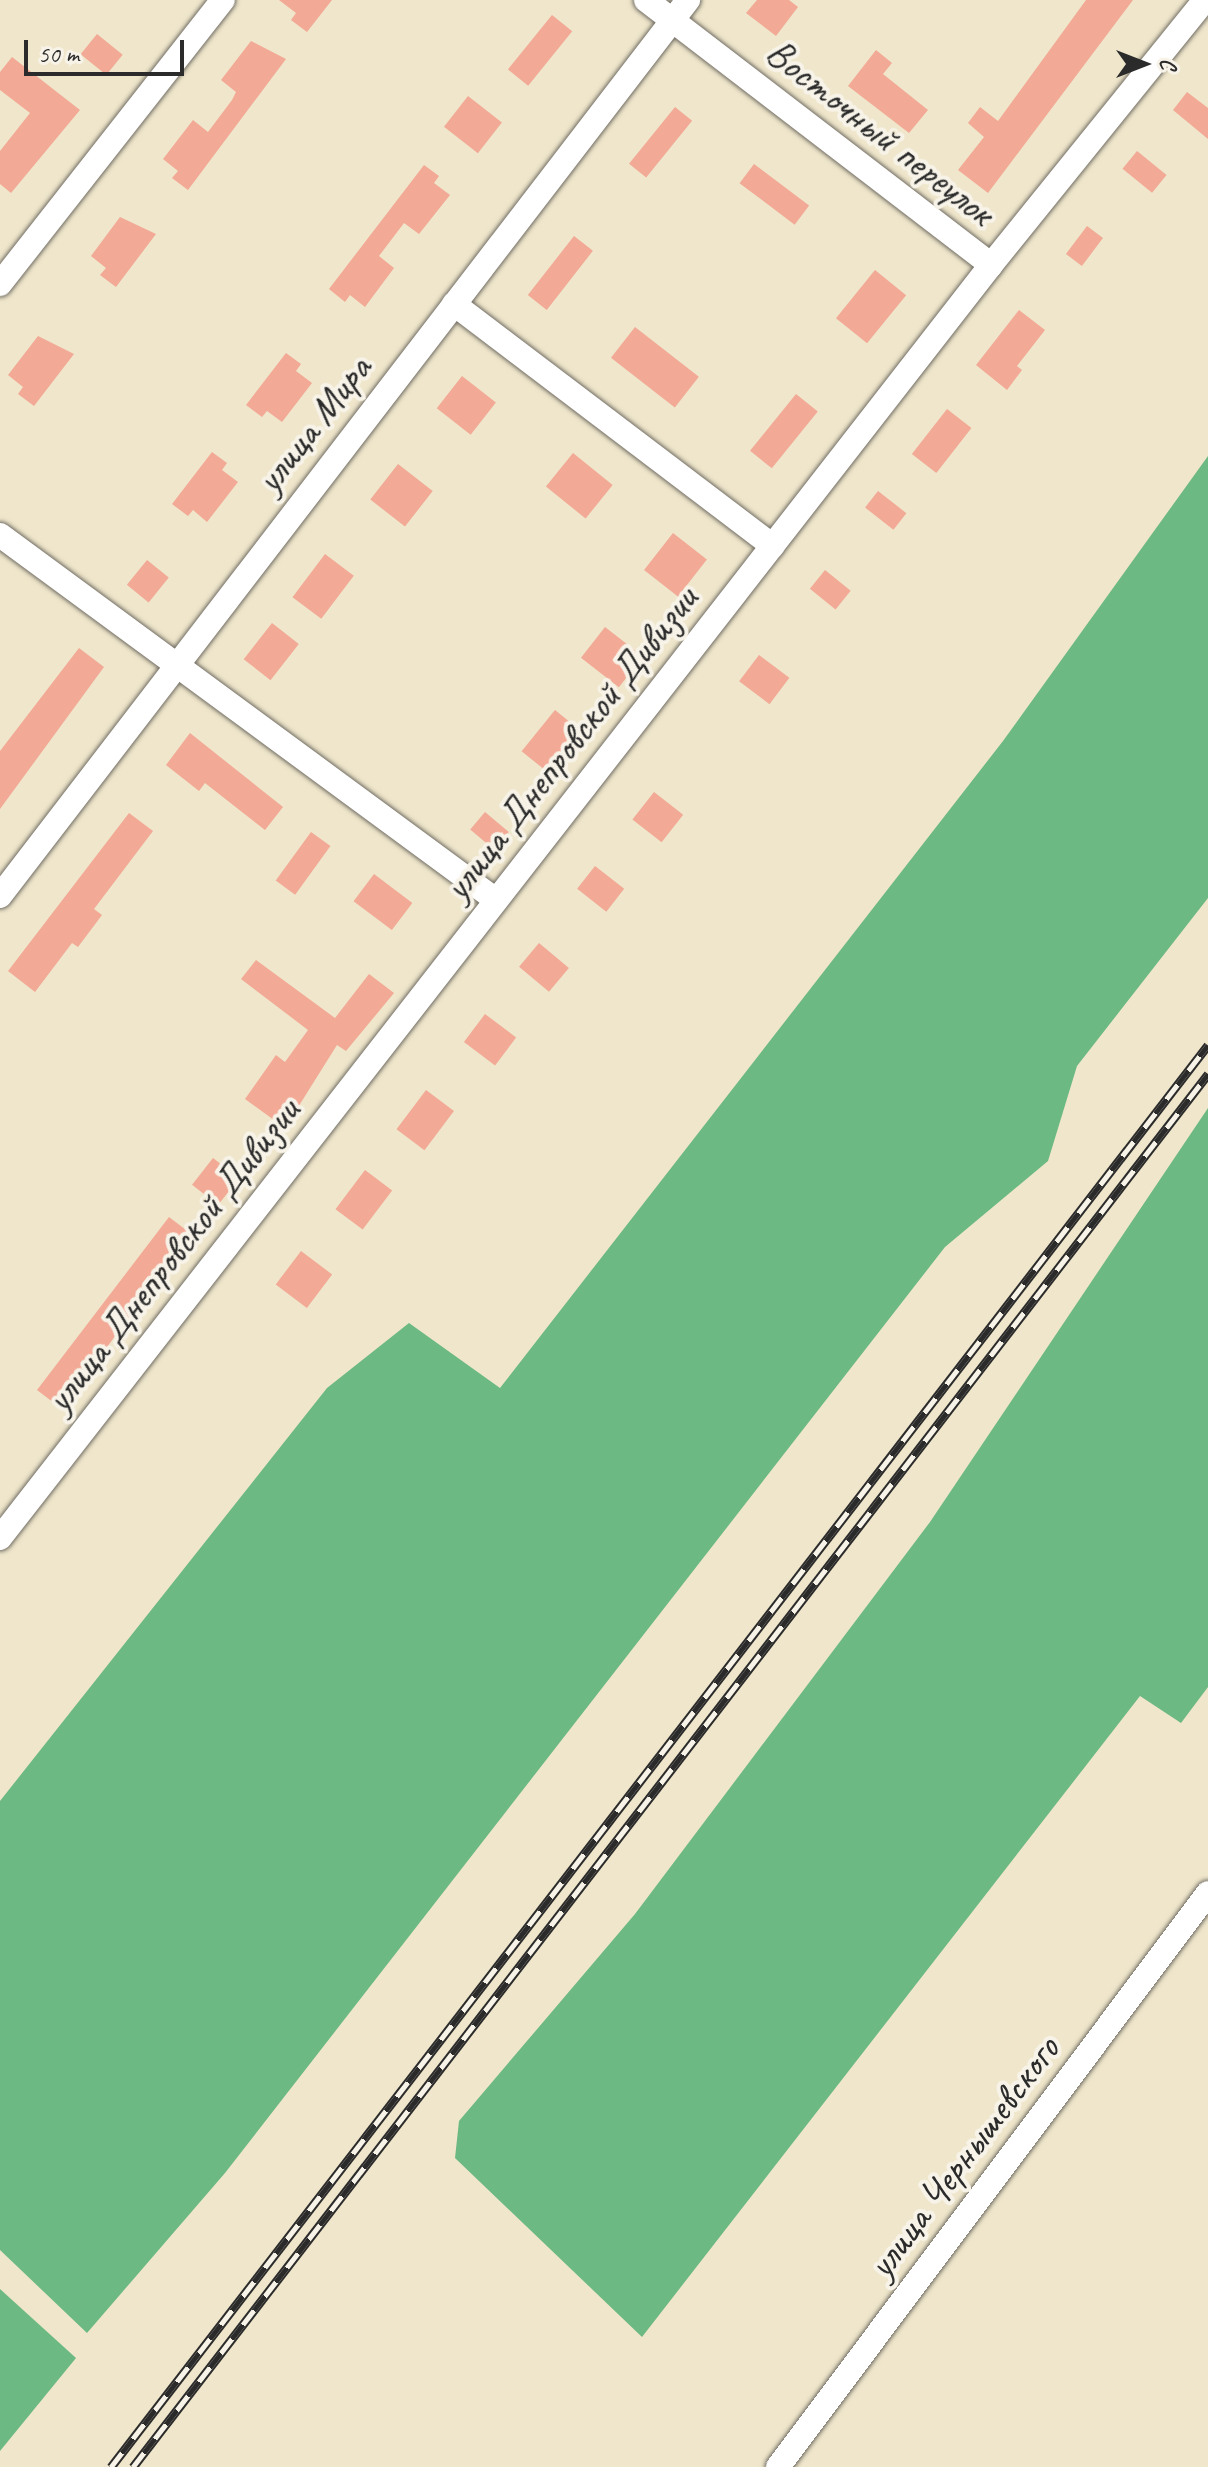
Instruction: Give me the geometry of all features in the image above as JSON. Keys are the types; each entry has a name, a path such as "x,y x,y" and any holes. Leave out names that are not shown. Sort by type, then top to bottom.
{"street":[{"path":"0,284 223,0"},
{"name":"Восточный переулок","path":"646,0 991,265"},
{"name":"улица Мира","path":"0,896 688,0"},
{"name":"улица Днепровской Дивизии","path":"0,1538 991,265 1205,0"},
{"path":"454,304 773,546"},
{"path":"0,535 496,900"},
{"name":"улица Чернышевского","path":"778,2467 1208,1893"}],"green space":[{"path":"1208,456 1208,898 1077,1066 1048,1161 945,1247 225,2173 87,2333 0,2250 0,1801 327,1388 409,1323 500,1388 1003,741"},
{"path":"1208,1108 1208,1687 1181,1723 1140,1696 642,2337 455,2158 459,2121 635,1914 930,1522"},
{"path":"0,2289 76,2358 0,2451"}],"building":[{"path":"279,0 332,0 307,32 291,20 296,13"},
{"path":"757,0 789,0 798,7 776,36 746,13"},
{"path":"1086,0 1133,0 988,193 958,170 984,137 968,123 980,107 998,121"},
{"path":"552,15 572,31 528,86 508,69"},
{"path":"97,34 123,55 106,75 81,54"},
{"path":"251,41 286,59 188,190 172,178 178,171 163,159 193,120 208,132 232,100 236,92 221,80"},
{"path":"876,50 892,63 883,74 928,110 909,133 848,86"},
{"path":"12,57 80,110 11,193 0,184 0,151 30,113 0,90 0,72"},
{"path":"1187,92 1208,108 1208,139 1173,110"},
{"path":"468,96 502,122 478,153 444,127"},
{"path":"675,107 692,121 646,178 629,164"},
{"path":"1137,151 1167,175 1152,193 1123,169"},
{"path":"754,164 809,206 795,225 740,183"},
{"path":"424,165 439,176 434,183 450,195 419,234 404,223 379,256 394,268 365,307 350,295 345,302 329,289"},
{"path":"120,217 156,234 116,287 100,275 106,268 91,256"},
{"path":"1087,226 1103,238 1082,266 1066,254"},
{"path":"574,236 593,251 547,310 528,295"},
{"path":"875,270 906,295 867,343 836,318"},
{"path":"1019,310 1045,330 1017,366 1022,370 1007,390 976,365"},
{"path":"635,327 699,377 675,408 611,358"},
{"path":"38,336 74,354 34,406 18,394 23,387 8,375"},
{"path":"286,353 301,364 296,371 312,383 282,422 267,411 262,417 246,405"},
{"path":"462,376 496,402 471,435 437,408"},
{"path":"796,394 818,412 772,468 750,451"},
{"path":"947,409 971,428 936,473 912,454"},
{"path":"212,452 227,463 222,470 238,482 207,522 193,510 188,516 172,504"},
{"path":"573,453 613,485 586,519 546,486"},
{"path":"398,464 433,491 405,527 370,499"},
{"path":"878,491 906,513 893,530 865,508"},
{"path":"673,533 707,559 678,597 644,570"},
{"path":"325,554 354,576 321,619 293,597"},
{"path":"147,560 169,578 149,602 127,585"},
{"path":"825,570 851,591 836,609 810,589"},
{"path":"272,623 299,644 270,680 244,659"},
{"path":"605,627 643,657 619,687 581,658"},
{"path":"79,648 104,667 0,809 0,751"},
{"path":"759,655 789,678 769,704 739,681"},
{"path":"555,710 586,735 553,776 522,751"},
{"path":"190,733 283,807 265,830 205,783 199,791 166,765"},
{"path":"654,792 683,815 662,842 632,820"},
{"path":"485,812 509,832 494,850 470,830"},
{"path":"129,813 153,831 94,909 102,915 78,947 72,943 35,992 8,971"},
{"path":"311,832 330,846 295,895 276,881"},
{"path":"595,866 624,889 606,912 577,889"},
{"path":"374,874 412,903 392,930 354,901"},
{"path":"539,943 569,968 549,992 519,967"},
{"path":"256,960 335,1018 369,974 394,993 346,1051 337,1045 285,1128 245,1099 276,1055 285,1062 308,1030 241,979"},
{"path":"485,1014 516,1037 495,1065 464,1042"},
{"path":"426,1090 454,1111 424,1150 397,1129"},
{"path":"213,1158 239,1178 218,1205 192,1185"},
{"path":"365,1170 392,1190 363,1230 336,1209"},
{"path":"169,1217 190,1233 62,1409 37,1390"},
{"path":"301,1251 332,1274 307,1308 276,1285"}],"railway":[{"path":"111,2467 1208,1045"},
{"path":"133,2467 1208,1074"}]}
